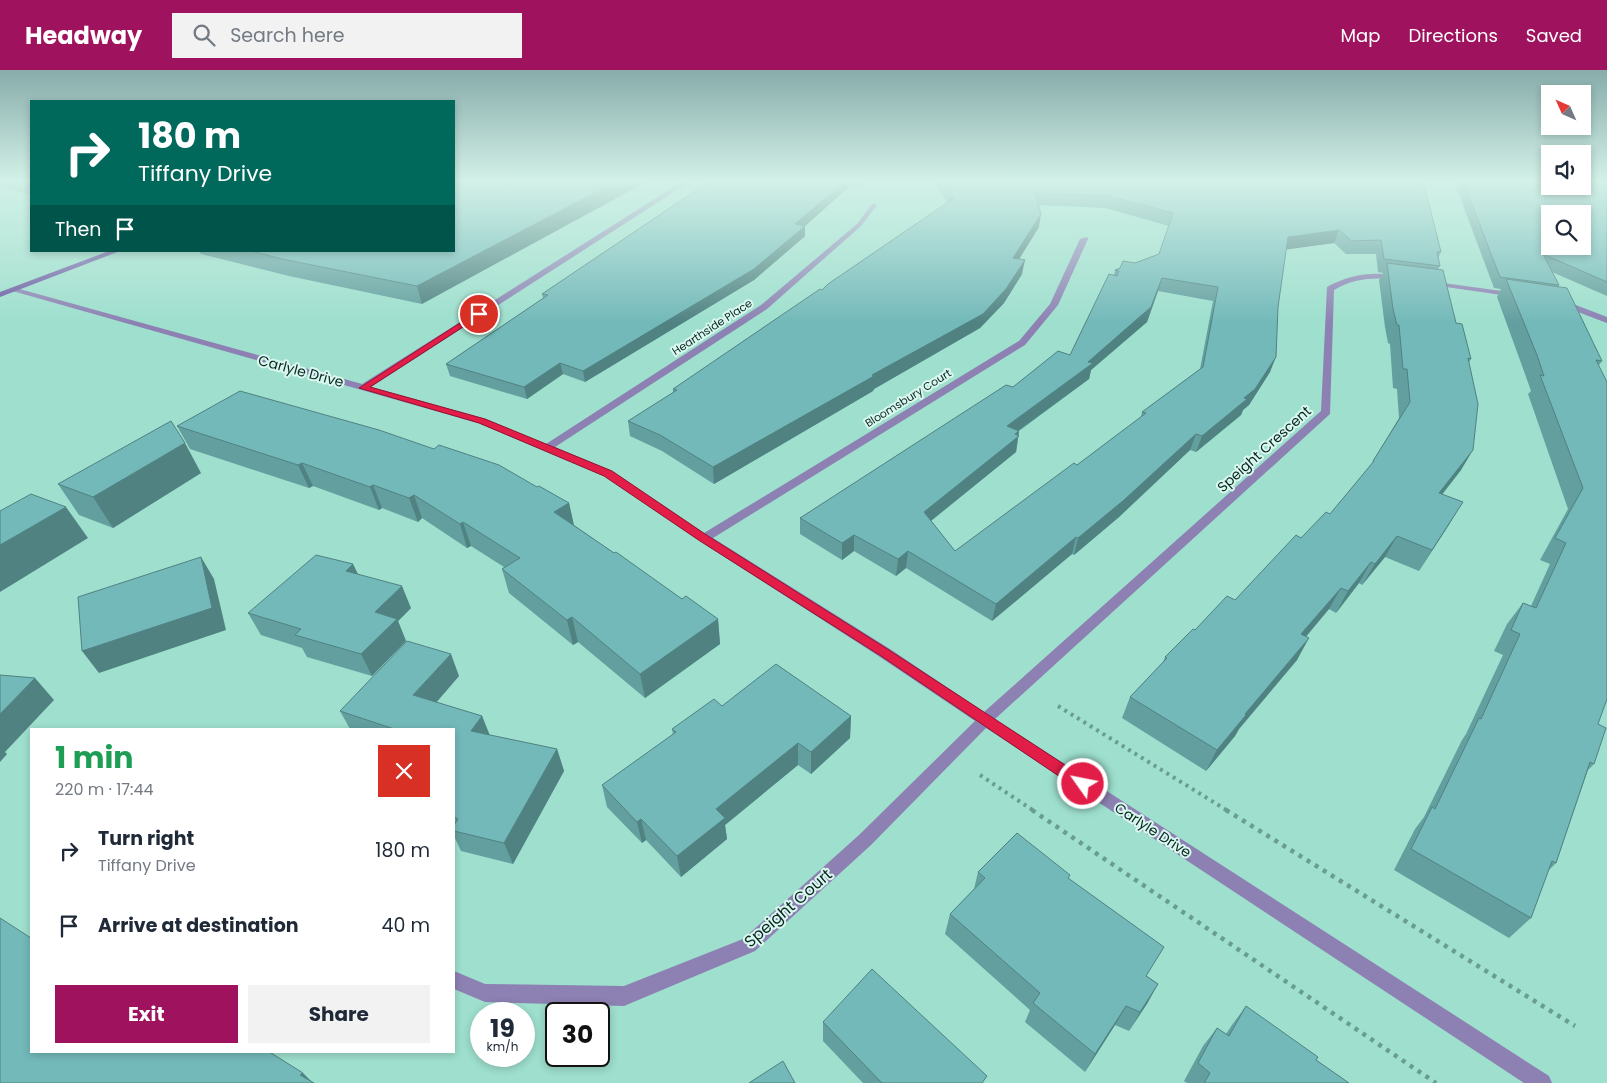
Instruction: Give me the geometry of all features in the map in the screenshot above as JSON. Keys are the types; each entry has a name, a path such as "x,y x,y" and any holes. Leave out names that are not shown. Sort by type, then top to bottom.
{"main road":[{"path":"6,293 113,252"}],"street":[{"path":"363,388 614,228"},
{"name":"Hearthside Place","path":"547,448 764,307 856,228"},
{"name":"Bloomsbury Court","path":"704,538 1022,343 1054,305 1084,239"},
{"name":"Speight Crescent","path":"984,720 1326,412 1330,289 1354,276 1403,278"},
{"path":"1423,281 1530,297"},
{"name":"Carlyle Drive","path":"6,293 482,421 608,474 1542,1083"},
{"path":"1549,300 1607,320"},
{"name":"Speight Court","path":"455,980 485,993 624,996 749,945 865,840 984,720"}],"path":[{"path":"1058,706 1575,1026"},
{"path":"980,775 1436,1083"}],"building":[{"path":"455,228 527,228 417,286 255,252 455,252"},
{"path":"640,228 802,228 754,269 583,371 560,363 524,387 446,364 548,295 542,294"},
{"path":"910,228 1032,228 1013,258 1025,260 1006,289 983,314 872,375 874,376 713,467 660,435 628,421 677,390 673,389 820,289 822,290"},
{"path":"1168,228 1435,228 1441,252 1437,252 1440,266 1384,259 1381,240 1352,241 1339,230 1288,237 1278,307 1276,357 1255,389 1244,398 1247,399 1202,436 1196,434 1124,500 1078,538 1076,537 996,604 908,551 898,559 854,535 842,543 800,518 1006,385 1013,387 1058,351 1070,355 1109,274 1117,276 1119,271 1115,270 1120,268 1123,261 1135,263 1159,254","holes":["1162,278 1218,287 1203,367 1142,412 1146,413 1077,465 1074,463 955,551 924,512 1019,436 1015,434 1019,431 1007,426 1093,363 1088,362 1151,307"]},
{"path":"1481,228 1541,228 1541,255 1544,255 1559,285 1500,277"},
{"path":"1591,228 1607,228 1607,282 1545,255 1591,255"},
{"path":"1387,263 1443,270 1456,323 1462,324 1471,359 1468,358 1478,404 1473,450 1439,493 1463,502 1432,550 1397,536 1375,564 1371,562 1348,591 1341,588 1301,634 1309,638 1217,750 1130,697 1167,658 1165,657 1193,629 1195,630 1227,596 1235,600 1296,535 1301,538 1326,512 1330,514 1374,461 1410,402 1407,369 1403,369 1399,325 1397,325 1393,309"},
{"path":"1506,279 1567,288 1602,361 1596,360 1607,382 1607,699 1598,724 1606,728 1594,764 1590,762 1556,863 1552,861 1531,918 1411,849 1432,807 1435,809 1479,718 1481,719 1520,634 1511,630 1523,603 1536,608 1566,543 1555,538 1583,488 1540,375 1544,376 1537,355"},
{"path":"240,391 379,430 434,449 439,445 499,465 569,503 554,512 614,553 616,552 682,599 686,596 718,619 640,674 572,617 567,620 502,569 520,558 463,522 460,524 414,495 409,498 373,485 370,487 302,463 298,465 177,426"},
{"path":"171,421 185,443 93,497 58,484"},
{"path":"31,494 66,507 0,545 0,511"},
{"path":"316,555 353,564 346,571 402,586 375,612 397,619 361,654 295,635 301,629 248,613"},
{"path":"201,557 212,608 82,651 78,597"},
{"path":"407,641 451,654 413,695 482,716 471,731 557,749 504,843 455,831 455,824 458,819 455,818 455,728 391,728 340,711"},
{"path":"776,664 851,716 811,752 798,743 716,809 725,818 677,856 641,819 637,822 602,785 676,732 672,729 714,699 722,706"},
{"path":"0,675 35,678 0,714"},
{"path":"1017,833 1070,875 1068,878 1164,947 1146,976 1158,984 1140,1012 1126,1006 1095,1054 1033,1003 1040,993 950,914 985,878 978,872"},
{"path":"0,918 30,937 30,1053 271,1053 303,1073 300,1075 314,1083 0,1083"},
{"path":"872,969 987,1076 982,1083 882,1083 823,1022"},
{"path":"1246,1006 1318,1057 1316,1060 1349,1083 1204,1083 1210,1073 1198,1063 1217,1028 1229,1036"},
{"path":"783,1061 795,1083 749,1083"}],"route":[{"path":"479,314 363,388 482,421 608,474 1083,784"}]}
